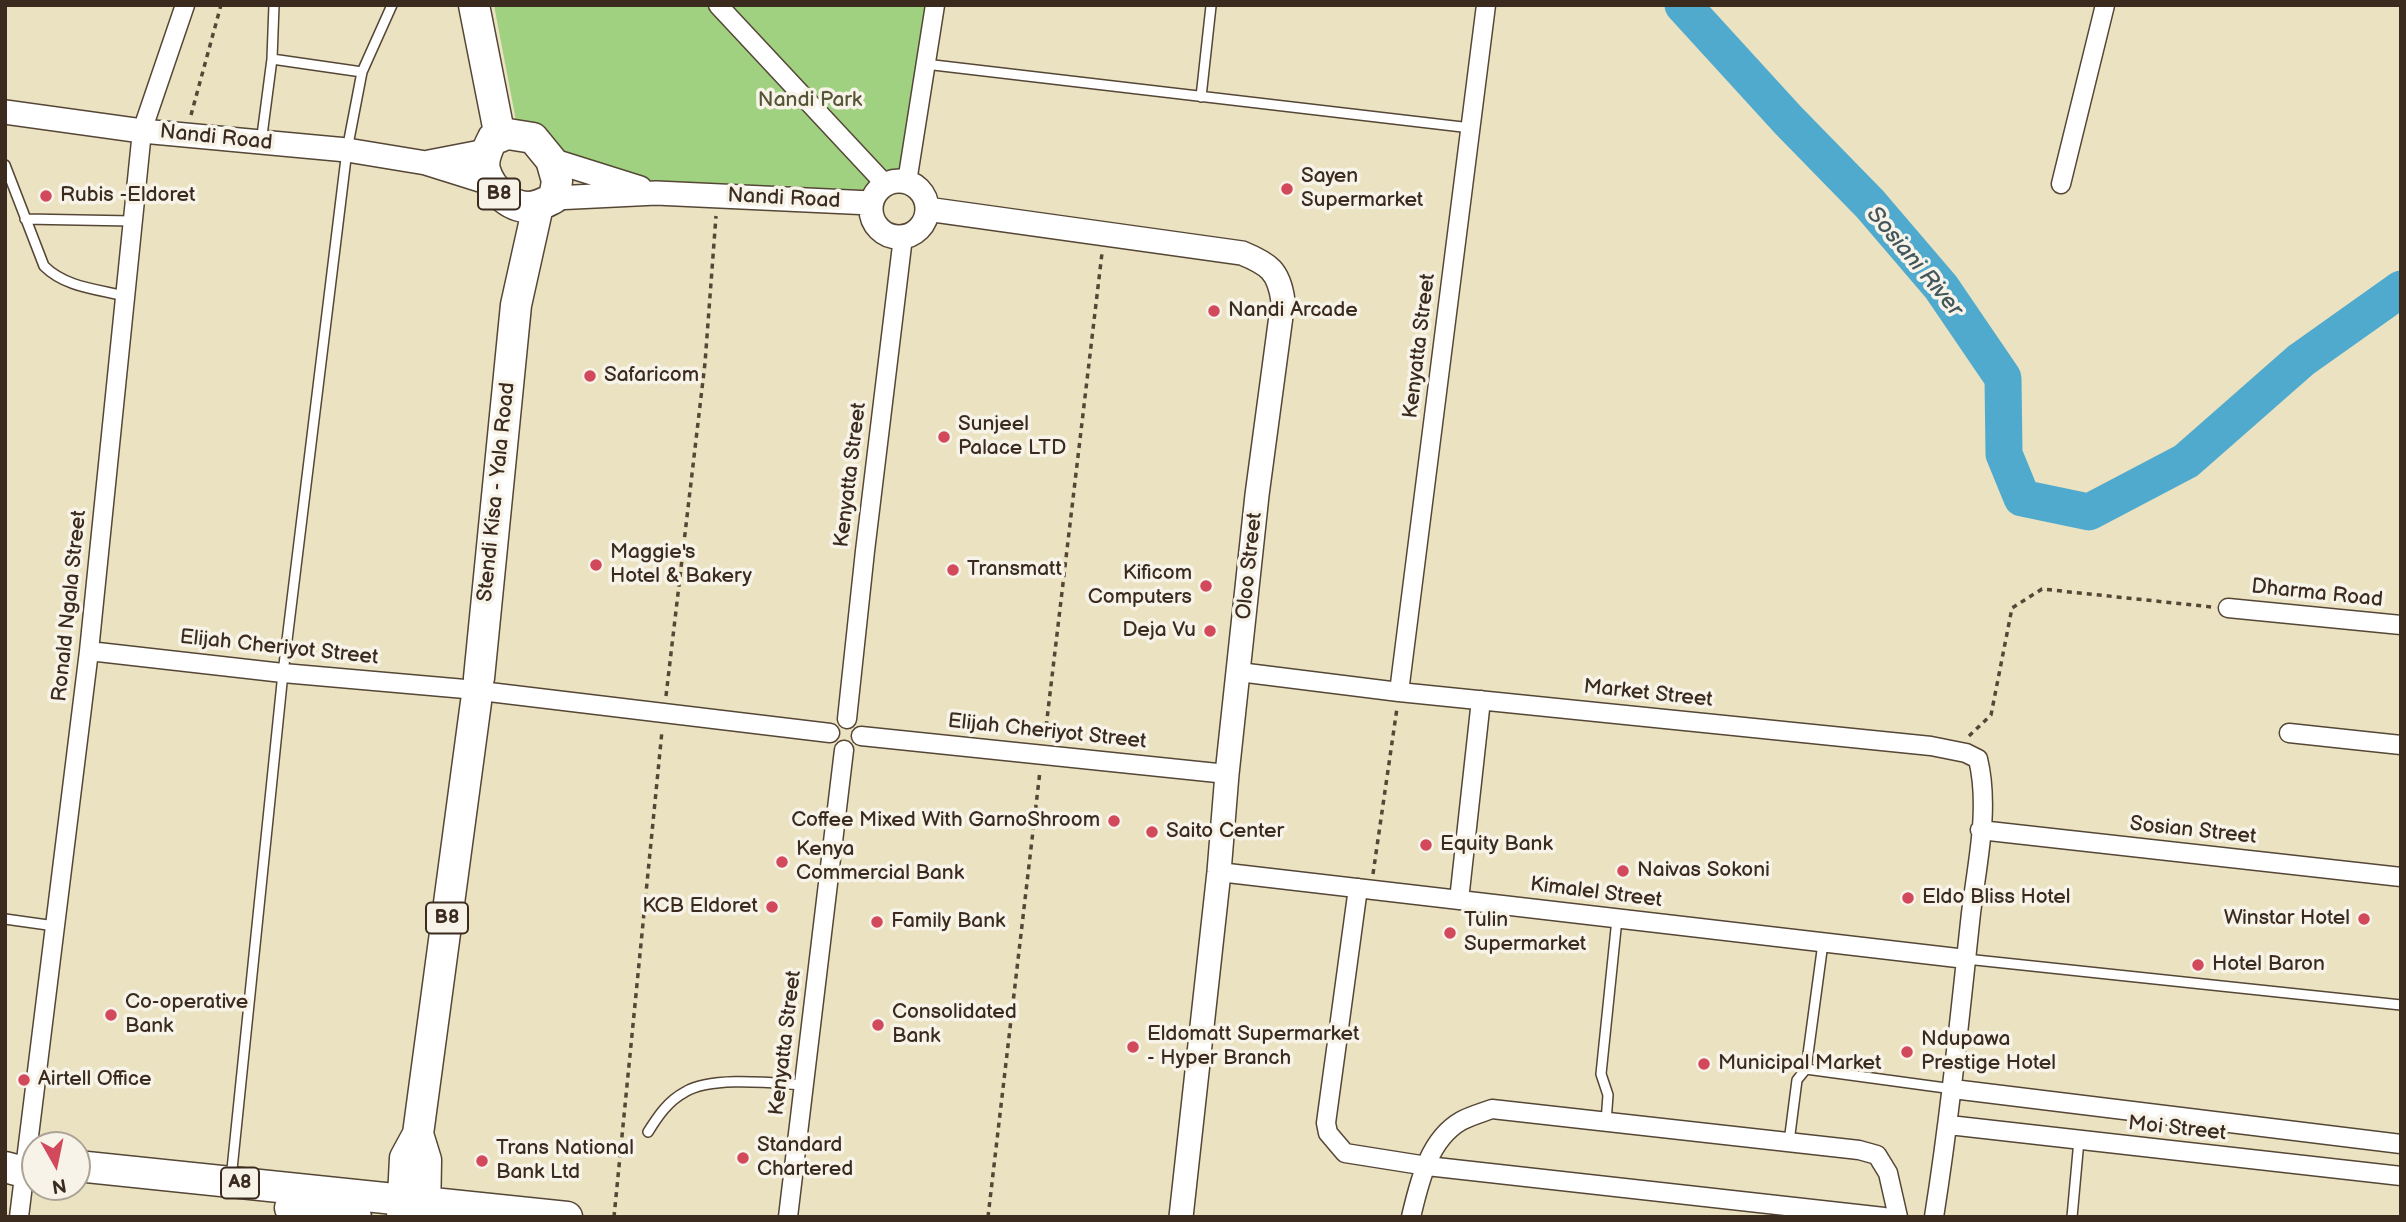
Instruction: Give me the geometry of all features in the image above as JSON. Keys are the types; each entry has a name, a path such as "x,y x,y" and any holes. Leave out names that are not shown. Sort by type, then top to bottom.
{"highway":[{"name":"B8","path":"474,5 501,141"},
{"name":"B8","path":"492,5 501,141 485,169 524,198 557,181 551,160"},
{"path":"501,141 533,138 551,160"},
{"name":"Stendi Kisa - Yala Road","path":"414,1209 405,1158 418,1134 477,690 516,305 524,198"},
{"name":"A8","path":"91,1167 231,1182 414,1209 567,1217"},
{"name":"A8","path":"91,1182 356,1217"}],"street":[{"name":"Ronald Ngala Street","path":"27,1131 89,652 142,131 185,5"},
{"path":"718,5 896,183 921,192 927,209 926,217 918,231 903,237 894,237 877,229 870,212 871,203 874,195 896,183 925,64 935,5"},
{"name":"Kenyatta Street","path":"1399,692 1486,5"},
{"path":"2061,184 2105,5"},
{"name":"Nandi Road","path":"5,112 142,131 346,150 426,163 524,198 656,193 871,203"},
{"name":"Nandi Road","path":"426,163 501,141"},
{"name":"Nandi Road","path":"551,160 656,193"},
{"name":"Oloo Street","path":"927,209 1242,253 1261,260 1273,270 1281,286 1283,301 1257,495 1181,1217"},
{"name":"Kenyatta Street","path":"847,719 903,237"},
{"name":"Dharma Road","path":"2228,608 2401,625"},
{"name":"Elijah Cheriyot Street","path":"89,652 477,690 830,733"},
{"name":"Market Street","path":"1239,672 1399,692 1966,752 1978,759 1984,781 1980,830"},
{"path":"1459,900 1481,700"},
{"path":"847,719 859,727 861,736 854,748 844,750 832,743 830,733 838,721 847,719"},
{"path":"2289,733 2401,745"},
{"name":"Elijah Cheriyot Street","path":"861,736 1227,774"},
{"name":"Kenyatta Street","path":"788,1217 844,750"},
{"path":"1934,1217 1949,1125 1980,830"},
{"name":"Sosian Street","path":"1980,830 2401,877"},
{"name":"Kimalel Street","path":"1219,872 1966,959"},
{"path":"1364,889 1326,1123 1328,1133 1345,1153 1427,1166 1884,1217"},
{"name":"Moi Street","path":"1953,1089 2401,1144"},
{"path":"1410,1217 1420,1179 1435,1147 1459,1122 1492,1109 1859,1150 1877,1155 1888,1173 1898,1217"},
{"name":"Moi Street","path":"1949,1125 2401,1177"},
{"name":"Ronald Ngala Street","path":"19,1217 21,1184"}],"lane":[{"path":"261,144 272,59 274,5"},
{"path":"231,1182 283,673 346,150 362,72 392,5"},
{"path":"1201,96 1211,6"},
{"path":"272,59 362,72"},
{"path":"925,64 1471,128"},
{"path":"5,165 44,266 66,282 125,296"},
{"path":"25,219 132,221"},
{"path":"5,919 55,926"},
{"path":"1606,1122 1608,1095 1601,1074 1617,919"},
{"path":"1789,1142 1797,1080 1806,1069 1823,943"},
{"path":"1966,959 2401,1005"},
{"path":"1806,1069 1953,1089"},
{"path":"648,1132 660,1112 686,1090 728,1081 804,1085"},
{"path":"2072,1217 2079,1140"}],"path":[{"path":"185,135 221,5"},
{"path":"614,1217 650,830 705,363 718,196"},
{"path":"988,1217 1104,234"},
{"path":"1954,750 1991,715 2012,608 2042,589 2228,608"},
{"path":"1364,889 1399,692"}],"green space":[{"name":"Nandi Park","path":"494,5 932,5 903,177 882,183 867,200 655,189 553,157 518,131"}],"waterway":[{"name":"Sosiani River","path":"1683,5 1788,120 1870,204 1941,287 2003,378 2004,454 2022,498 2089,512 2186,461 2301,360 2401,289"}],"place":[{"name":"Sayen Supermarket","path":"1287,189"},
{"name":"Rubis -Eldoret","path":"46,196"},
{"name":"Nandi Arcade","path":"1214,311"},
{"name":"Safaricom","path":"590,376"},
{"name":"Sunjeel Palace LTD","path":"944,437"},
{"name":"Maggie's Hotel & Bakery","path":"596,565"},
{"name":"Transmatt","path":"953,570"},
{"name":"Kificom Computers","path":"1206,586"},
{"name":"Deja Vu","path":"1210,631"},
{"name":"Coffee Mixed With GarnoShroom","path":"1114,821"},
{"name":"Saito Center","path":"1152,832"},
{"name":"Equity Bank","path":"1426,845"},
{"name":"Kenya Commercial Bank","path":"782,862"},
{"name":"Naivas Sokoni","path":"1623,871"},
{"name":"Eldo Bliss Hotel","path":"1908,898"},
{"name":"KCB Eldoret","path":"772,907"},
{"name":"Winstar Hotel","path":"2364,919"},
{"name":"Family Bank","path":"877,922"},
{"name":"Tulin Supermarket","path":"1450,933"},
{"name":"Hotel Baron","path":"2198,965"},
{"name":"Co-operative Bank","path":"111,1015"},
{"name":"Consolidated Bank","path":"878,1025"},
{"name":"Eldomatt Supermarket - Hyper Branch","path":"1133,1047"},
{"name":"Ndupawa Prestige Hotel","path":"1907,1052"},
{"name":"Municipal Market","path":"1704,1064"},
{"name":"Airtell Office","path":"24,1080"},
{"name":"Standard Chartered","path":"743,1158"},
{"name":"Trans National Bank Ltd","path":"482,1161"}]}
